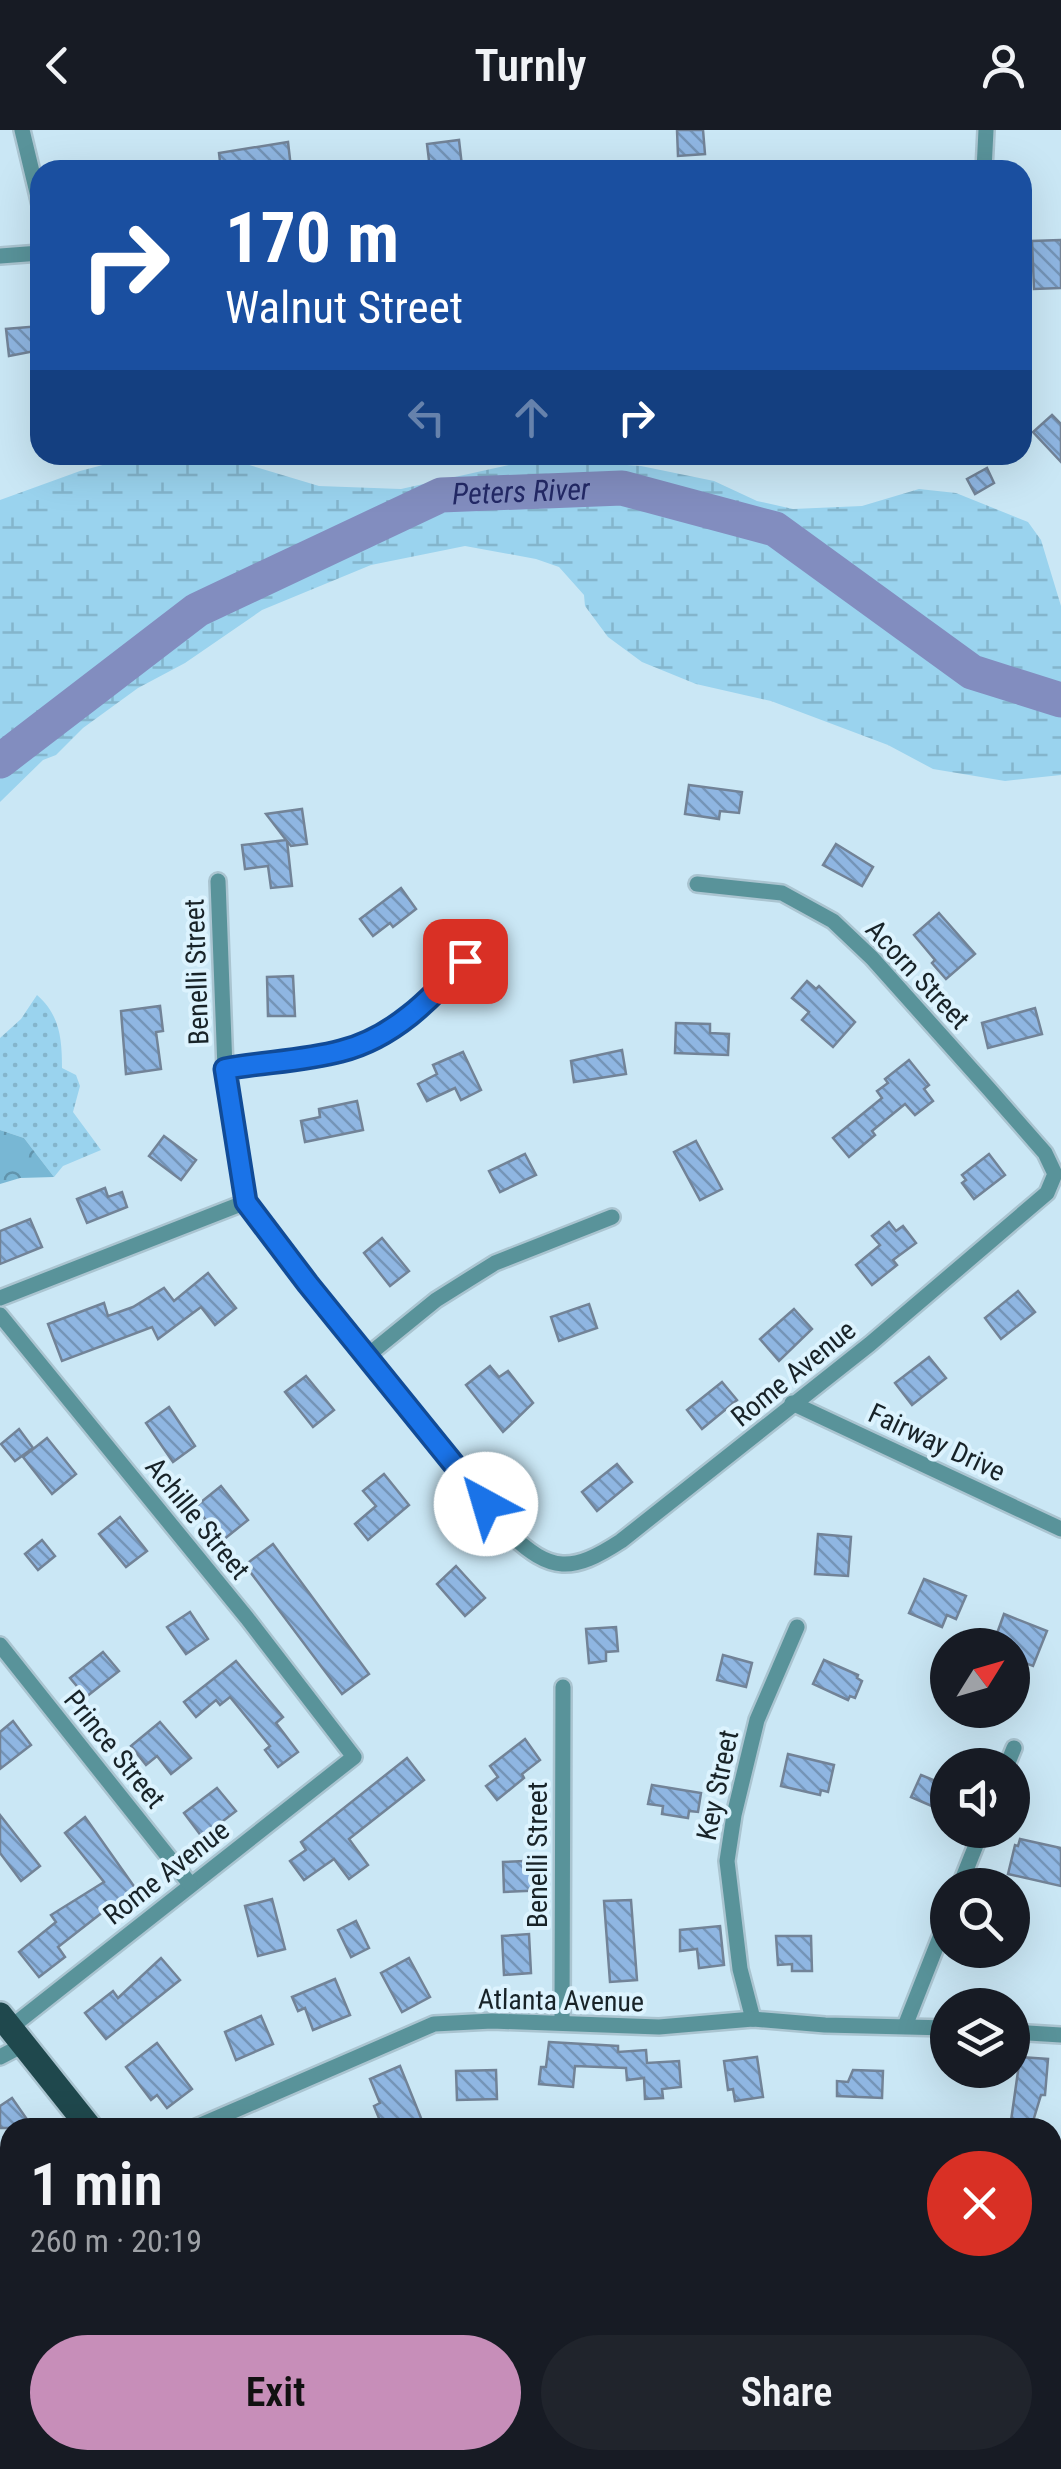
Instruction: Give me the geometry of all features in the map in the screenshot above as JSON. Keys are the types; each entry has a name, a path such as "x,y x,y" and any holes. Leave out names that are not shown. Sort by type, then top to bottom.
{"main road":[{"path":"11,2029 82,2118"}],"street":[{"path":"22,130 30,163"},
{"path":"984,160 986,130"},
{"path":"0,256 30,254"},
{"name":"Benelli Street","path":"218,881 225,1069 246,1202 509,1533 535,1557"},
{"name":"Acorn Street","path":"697,884 782,893 833,921 872,958 1012,1114 1045,1153 1055,1174"},
{"path":"225,1069 342,1051 390,1030 430,1000 465,961"},
{"name":"Rome Avenue","path":"535,1557 574,1565 602,1554 870,1344 1047,1193 1055,1174"},
{"path":"0,1298 246,1202"},
{"path":"367,1356 436,1300 495,1263 612,1216"},
{"name":"Achille Street","path":"0,1315 354,1756"},
{"name":"Fairway Drive","path":"792,1402 1061,1528"},
{"name":"Key Street","path":"753,2019 740,1969 727,1861 756,1720 796,1627"},
{"name":"Prince Street","path":"0,1645 190,1884"},
{"name":"Benelli Street","path":"562,2022 563,1687"},
{"name":"Rome Avenue","path":"0,2057 11,2029 354,1756"},
{"path":"905,2026 930,1963"},
{"name":"Atlanta Avenue","path":"217,2118 434,2024 562,2022 659,2027 753,2019 930,2027"},
{"path":"1030,2033 1061,2034"}],"green space":[{"path":"103,465 249,465 319,486 401,489 509,465 627,465 714,481 757,501 793,509 862,506 919,489 956,493 1028,522 1041,540 1061,606 1061,775 1005,781 933,769 888,745 771,701 696,684 642,662 608,637 585,606 584,595 559,567 465,546 371,565 262,610 185,663 138,688 83,728 0,802 0,500"},
{"path":"37,995 51,1011 58,1028 62,1068 76,1075 80,1086 73,1112 101,1150 63,1166 54,1177 24,1138 0,1130 0,1038 21,1019"},
{"path":"0,1130 24,1138 54,1177 20,1178 0,1184"}],"building":[{"path":"677,130 703,130 705,154 678,156"},
{"path":"459,140 461,160 429,160 427,144"},
{"path":"288,142 290,160 220,160 219,153"},
{"path":"1061,240 1061,288 1034,289 1032,241"},
{"path":"30,327 30,352 9,356 6,329"},
{"path":"1052,415 1061,424 1061,462 1033,432"},
{"path":"987,468 994,483 975,494 967,479"},
{"path":"689,785 742,792 739,813 720,811 719,819 685,814"},
{"path":"302,809 307,844 291,846 287,841 292,886 271,888 268,866 245,869 242,845 286,840 266,814"},
{"path":"836,844 873,867 862,886 823,865"},
{"path":"401,888 416,909 393,927 390,923 373,936 360,919"},
{"path":"939,913 975,954 946,979 914,935"},
{"path":"293,976 295,1016 268,1016 267,977"},
{"path":"807,981 816,989 819,986 855,1022 833,1047 802,1020 809,1012 792,998"},
{"path":"160,1006 163,1031 156,1032 161,1069 126,1074 121,1011"},
{"path":"1035,1008 1042,1034 988,1048 982,1023"},
{"path":"676,1023 710,1024 710,1033 729,1034 728,1055 675,1053"},
{"path":"622,1050 626,1074 574,1082 571,1061"},
{"path":"463,1052 481,1090 461,1100 455,1088 427,1101 418,1084 437,1074 433,1065"},
{"path":"909,1060 929,1085 924,1089 933,1101 915,1115 905,1104 872,1131 875,1135 849,1157 833,1138 882,1098 877,1091 888,1083 885,1079"},
{"path":"357,1101 363,1130 305,1142 301,1121 320,1117 319,1109"},
{"path":"164,1136 196,1160 181,1180 149,1156"},
{"path":"696,1141 722,1189 700,1200 674,1152"},
{"path":"525,1154 536,1175 500,1192 489,1171"},
{"path":"989,1154 1005,1175 974,1199 962,1183 966,1180 962,1175"},
{"path":"105,1188 108,1197 122,1192 127,1207 87,1223 77,1199"},
{"path":"30,1219 42,1247 0,1264 0,1231"},
{"path":"889,1222 896,1231 903,1226 916,1243 893,1260 897,1265 872,1285 856,1265 880,1245 872,1236"},
{"path":"382,1238 409,1271 390,1286 364,1253"},
{"path":"208,1273 236,1308 215,1325 201,1307 158,1339 152,1327 62,1361 48,1324 104,1303 108,1316 133,1307 164,1288 174,1301"},
{"path":"1018,1291 1035,1312 1001,1339 985,1318"},
{"path":"589,1304 597,1328 559,1341 551,1317"},
{"path":"794,1309 812,1329 779,1361 760,1339"},
{"path":"929,1357 946,1378 912,1405 895,1383"},
{"path":"490,1366 499,1377 508,1371 533,1403 503,1432 466,1385"},
{"path":"306,1376 334,1410 313,1427 285,1392"},
{"path":"722,1382 737,1400 702,1429 687,1410"},
{"path":"169,1407 195,1446 173,1462 146,1423"},
{"path":"19,1429 33,1448 15,1461 1,1444"},
{"path":"47,1438 76,1474 52,1494 23,1457"},
{"path":"617,1464 632,1482 597,1511 582,1492"},
{"path":"384,1474 409,1505 368,1540 355,1524 376,1506 363,1491"},
{"path":"221,1486 248,1520 223,1540 195,1507"},
{"path":"120,1517 147,1551 126,1567 99,1534"},
{"path":"818,1534 851,1537 848,1576 815,1574"},
{"path":"42,1540 55,1556 38,1570 25,1554"},
{"path":"273,1544 369,1674 342,1694 245,1565"},
{"path":"456,1566 485,1598 465,1616 437,1584"},
{"path":"924,1579 966,1596 956,1619 947,1615 942,1627 909,1613"},
{"path":"190,1612 208,1639 186,1654 167,1627"},
{"path":"1004,1614 1047,1631 1033,1666 1030,1628 999,1628"},
{"path":"616,1627 618,1651 606,1652 606,1661 589,1663 586,1629"},
{"path":"103,1652 119,1671 86,1697 70,1678"},
{"path":"723,1655 752,1663 746,1687 717,1680"},
{"path":"824,1660 858,1675 862,1681 855,1698 850,1696 848,1700 813,1684"},
{"path":"236,1661 283,1717 276,1723 298,1752 278,1767 265,1750 270,1746 230,1697 220,1705 216,1700 196,1717 184,1702"},
{"path":"13,1721 31,1745 0,1769 0,1732"},
{"path":"160,1722 191,1758 171,1774 157,1756 146,1765 131,1746"},
{"path":"525,1739 540,1760 497,1800 486,1786 498,1777 490,1766"},
{"path":"788,1754 834,1765 828,1792 821,1790 820,1795 781,1786"},
{"path":"407,1758 424,1780 349,1839 368,1865 349,1879 334,1859 304,1880 290,1861 306,1850 301,1842"},
{"path":"921,1775 930,1779 930,1805 911,1797"},
{"path":"652,1785 701,1793 698,1812 689,1811 688,1818 662,1814 663,1806 648,1804"},
{"path":"217,1788 236,1811 202,1837 184,1813"},
{"path":"0,1815 40,1866 21,1881 0,1853"},
{"path":"85,1817 138,1892 111,1912 108,1908 58,1947 65,1957 39,1977 19,1952 56,1922 51,1915 104,1882 65,1833"},
{"path":"1030,1841 1061,1848 1061,1886 1030,1879 1030,1868 1009,1868 1014,1848 1030,1848"},
{"path":"546,1860 547,1890 504,1892 503,1862"},
{"path":"272,1899 285,1949 258,1956 245,1906"},
{"path":"631,1900 637,1980 610,1982 604,1901"},
{"path":"356,1921 369,1948 351,1957 338,1930"},
{"path":"720,1926 724,1965 699,1968 697,1949 680,1951 680,1930"},
{"path":"529,1934 531,1973 504,1975 502,1936"},
{"path":"776,1936 811,1936 812,1971 792,1971 792,1964 778,1965"},
{"path":"161,1958 180,1980 106,2039 85,2013 113,1991 118,1998"},
{"path":"409,1958 430,1997 402,2012 381,1973"},
{"path":"335,1979 350,2015 313,2030 305,2008 298,2011 292,1997"},
{"path":"261,2016 273,2044 236,2060 225,2032"},
{"path":"549,2042 618,2046 618,2052 646,2050 647,2063 679,2061 681,2087 662,2089 663,2098 645,2099 644,2078 627,2080 626,2068 575,2066 573,2087 539,2084"},
{"path":"157,2043 192,2089 167,2108 157,2095 151,2100 126,2067"},
{"path":"757,2057 763,2097 735,2101 733,2089 728,2090 724,2061"},
{"path":"1030,2058 1048,2059 1045,2095 1041,2095 1034,2118 1011,2118 1016,2088 1030,2088"},
{"path":"400,2066 421,2118 379,2118 374,2106 380,2103 370,2079"},
{"path":"496,2070 497,2099 457,2100 456,2071"},
{"path":"853,2070 883,2071 882,2098 837,2096 837,2081 848,2082"},
{"path":"12,2098 26,2118 0,2118 0,2106"}],"waterway":[{"name":"Peters River","path":"0,761 197,610 441,495 622,488 775,529 972,672 1061,700"}],"route":[{"path":"465,961 430,1000 390,1030 342,1051 225,1069 246,1202 486,1504"}]}
